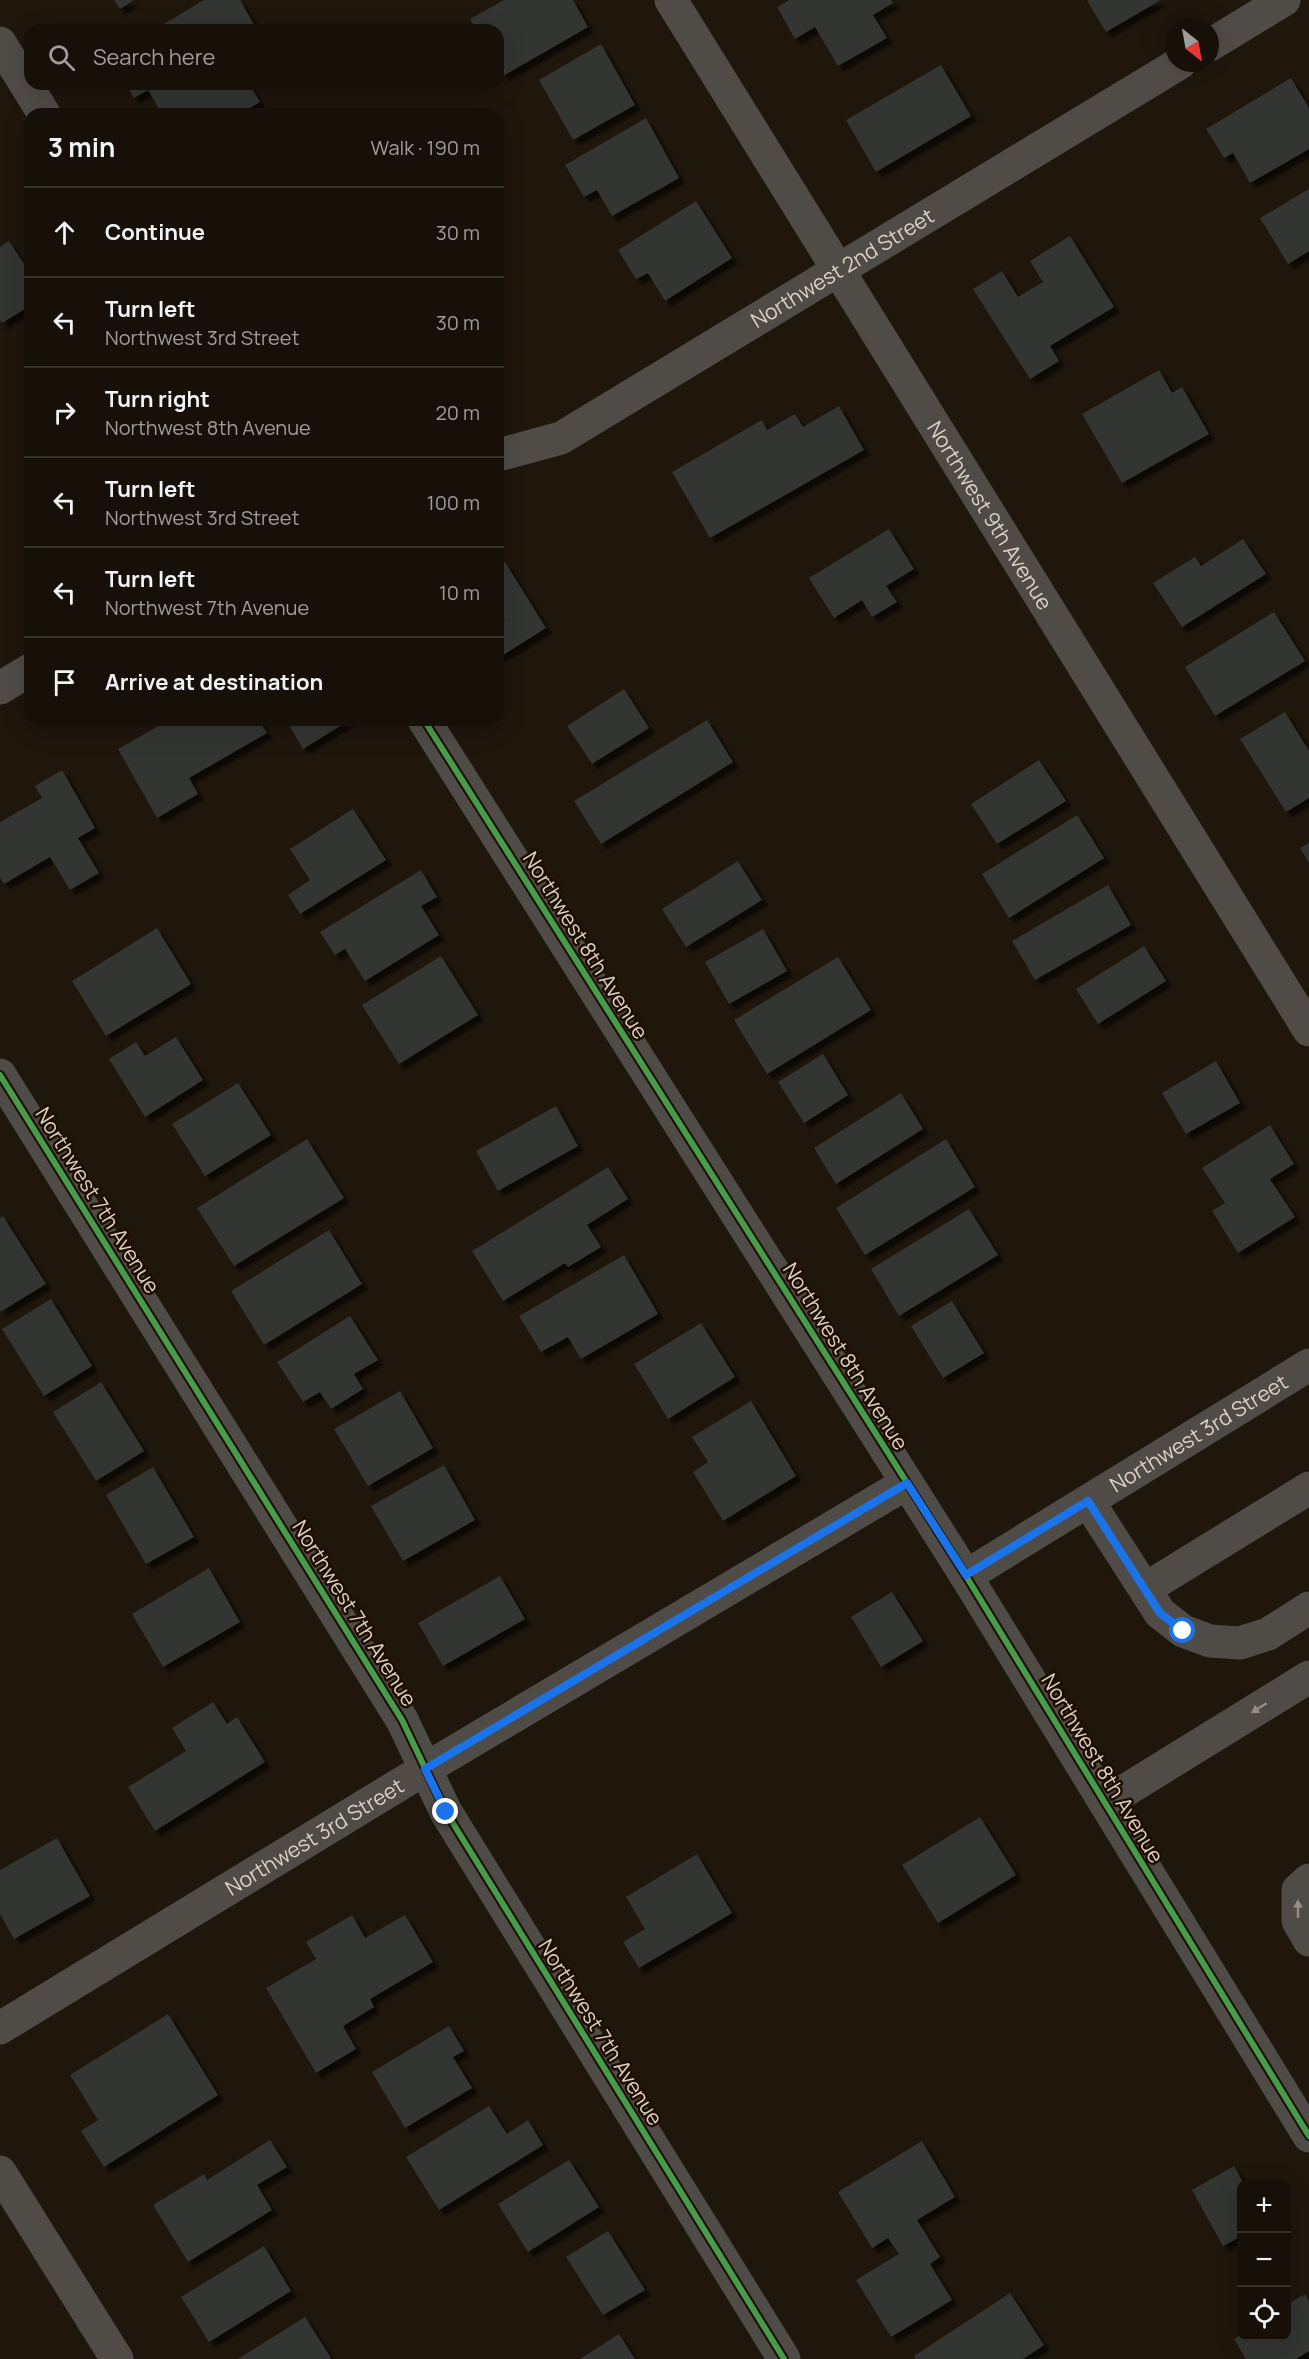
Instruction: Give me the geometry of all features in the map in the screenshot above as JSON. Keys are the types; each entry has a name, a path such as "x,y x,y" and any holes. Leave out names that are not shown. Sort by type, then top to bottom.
{"street":[{"name":"Northwest 9th Avenue","path":"671,0 1309,1030"},
{"path":"1219,40 1284,0"},
{"path":"0,43 24,82"},
{"name":"Northwest 2nd Street","path":"504,453 561,438 1165,72"},
{"path":"29,90 40,108"},
{"path":"0,688 24,674"},
{"name":"Northwest 8th Avenue","path":"428,726 966,1575 1309,2136"},
{"name":"Northwest 7th Avenue","path":"0,1075 402,1720 452,1822 783,2359"},
{"name":"Northwest 3rd Street","path":"966,1575 1309,1365"},
{"name":"Northwest 3rd Street","path":"0,2028 425,1769 907,1483"},
{"path":"1145,1589 1309,1488"},
{"path":"1088,1501 1160,1613 1183,1631 1210,1641 1240,1643 1268,1634 1309,1608"},
{"path":"1105,1803 1309,1677"},
{"path":"1309,1880 1298,1890 1298,1921 1309,1940"},
{"path":"0,2172 117,2359"}],"building":[{"path":"114,0 134,0 120,9"},
{"path":"204,0 240,0 254,24 164,24"},
{"path":"504,0 573,0 588,27 504,75 504,24 473,24 470,19"},
{"path":"789,0 891,0 893,3 873,15 887,38 838,66 815,27 795,39 777,7"},
{"path":"1161,0 1106,32 1087,1"},
{"path":"601,44 635,105 573,140 539,80"},
{"path":"941,65 971,116 876,172 846,120"},
{"path":"1291,78 1309,108 1309,149 1250,183 1233,153 1224,158 1206,129"},
{"path":"129,90 148,90 134,98"},
{"path":"148,90 253,90 260,102 250,108 158,108"},
{"path":"646,118 679,178 612,216 597,190 584,197 565,165"},
{"path":"1309,189 1309,251 1288,264 1260,218"},
{"path":"696,201 732,258 665,301 648,273 636,279 618,250"},
{"path":"1070,236 1114,307 1050,346 1059,361 1030,379 973,289 1002,271 1018,297 1043,282 1030,261"},
{"path":"9,241 24,264 24,310 2,323 0,320 0,247"},
{"path":"1159,370 1172,393 1182,387 1209,434 1122,483 1082,414"},
{"path":"839,406 864,450 710,538 672,472 762,420 767,430 795,414 803,427"},
{"path":"889,529 914,569 886,586 897,602 872,617 862,600 834,618 809,578"},
{"path":"1243,539 1266,574 1182,627 1153,583 1195,557 1201,566"},
{"path":"504,563 546,628 504,654 505,620"},
{"path":"1274,612 1305,661 1215,716 1185,667"},
{"path":"624,689 649,728 592,764 567,726"},
{"path":"1285,712 1309,751 1309,798 1286,812 1240,739"},
{"path":"707,720 733,762 601,844 574,801"},
{"path":"158,726 263,726 267,733 189,778 198,794 157,818 118,749"},
{"path":"290,726 340,726 303,749"},
{"path":"1039,760 1066,801 997,844 971,804"},
{"path":"62,770 95,828 78,838 99,873 70,890 50,857 4,884 0,877 0,822 42,798 35,786"},
{"path":"353,809 386,860 300,914 288,895 310,880 290,849"},
{"path":"1077,815 1104,858 1009,918 982,874"},
{"path":"1309,843 1309,863 1300,848"},
{"path":"738,861 762,900 686,947 662,909"},
{"path":"421,870 437,897 421,906 439,935 365,981 345,949 335,955 320,932"},
{"path":"1108,885 1131,925 1035,980 1012,941"},
{"path":"157,928 191,984 106,1036 72,981"},
{"path":"763,929 787,971 729,1004 705,962"},
{"path":"1144,946 1166,981 1098,1024 1076,989"},
{"path":"441,956 478,1015 399,1064 362,1005"},
{"path":"838,957 871,1010 767,1074 734,1020"},
{"path":"176,1037 203,1080 145,1117 109,1059 136,1042 145,1056"},
{"path":"823,1054 848,1095 804,1123 778,1082"},
{"path":"1216,1061 1240,1103 1186,1134 1162,1093"},
{"path":"238,1083 271,1135 205,1176 172,1124"},
{"path":"901,1093 923,1129 836,1184 814,1148"},
{"path":"556,1106 578,1146 498,1191 476,1151"},
{"path":"1270,1125 1294,1164 1270,1179 1295,1217 1238,1253 1212,1211 1225,1203 1202,1168"},
{"path":"307,1139 344,1198 234,1266 197,1208"},
{"path":"946,1139 975,1187 865,1255 836,1208"},
{"path":"608,1167 628,1199 587,1225 601,1247 568,1267 565,1263 503,1301 472,1251"},
{"path":"969,1209 998,1255 899,1316 871,1269"},
{"path":"3,1216 46,1284 0,1312 0,1218"},
{"path":"329,1230 362,1284 264,1345 231,1291"},
{"path":"624,1255 658,1314 581,1359 568,1337 541,1352 519,1316"},
{"path":"51,1299 92,1366 44,1396 2,1329"},
{"path":"952,1301 984,1353 943,1378 911,1326"},
{"path":"350,1316 378,1360 354,1374 363,1389 331,1409 320,1392 303,1402 277,1362"},
{"path":"701,1323 735,1377 668,1419 634,1364"},
{"path":"101,1382 144,1451 96,1481 53,1412"},
{"path":"400,1391 433,1448 368,1486 334,1429"},
{"path":"751,1401 796,1476 723,1521 693,1472 708,1462 692,1437"},
{"path":"444,1465 475,1520 403,1561 371,1506"},
{"path":"153,1467 194,1537 146,1564 106,1495"},
{"path":"209,1568 240,1622 163,1667 132,1614"},
{"path":"500,1576 525,1619 443,1666 418,1623"},
{"path":"892,1592 923,1641 881,1667 851,1617"},
{"path":"213,1702 227,1724 237,1717 265,1762 155,1831 128,1787 186,1751 172,1728"},
{"path":"980,1817 1016,1875 938,1923 902,1865"},
{"path":"57,1838 90,1896 14,1939 0,1914 0,1870"},
{"path":"697,1854 732,1913 639,1968 623,1942 645,1929 626,1897"},
{"path":"352,1915 365,1938 405,1915 433,1962 370,1999 374,2007 343,2026 356,2049 316,2073 266,1988 316,1959 306,1942"},
{"path":"168,2014 218,2095 104,2167 81,2131 98,2120 70,2075"},
{"path":"449,2026 464,2051 453,2057 472,2088 405,2128 372,2072"},
{"path":"489,2106 507,2134 528,2120 543,2145 439,2210 406,2157"},
{"path":"270,2140 287,2167 257,2185 272,2210 188,2262 153,2205 204,2174 207,2180"},
{"path":"922,2141 955,2197 917,2220 940,2257 930,2264 952,2300 891,2337 856,2280 899,2254 888,2238 872,2248 838,2192"},
{"path":"569,2160 599,2207 528,2252 498,2204"},
{"path":"1234,2166 1241,2179 1237,2179 1237,2239 1223,2246 1192,2190"},
{"path":"608,2231 645,2290 603,2315 566,2257"},
{"path":"264,2246 291,2291 209,2342 181,2297"},
{"path":"1010,2293 1044,2345 1023,2359 916,2359 914,2356"},
{"path":"1305,2294 1309,2301 1309,2351 1296,2359 1246,2359 1234,2339 1237,2337 1237,2341 1291,2341 1291,2302"},
{"path":"305,2317 331,2358 238,2359"},
{"path":"619,2334 635,2359 580,2359"}],"cycle path":[{"path":"428,726 966,1576 1309,2136"},
{"path":"0,1075 402,1720 446,1812 784,2359"}],"route":[{"path":"446,1812 425,1769 907,1483 966,1575 1088,1501 1160,1613 1183,1631"}]}
